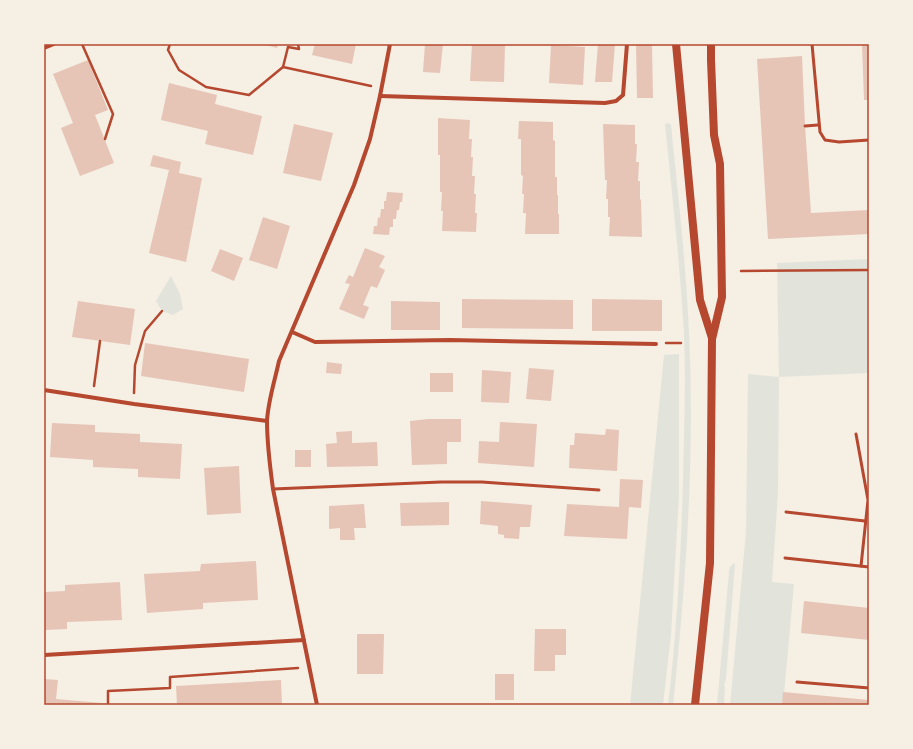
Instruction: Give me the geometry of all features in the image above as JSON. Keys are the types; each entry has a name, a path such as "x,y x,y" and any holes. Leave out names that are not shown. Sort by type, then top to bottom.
{"main road":[{"path":"676,44 700,300 712,339"},
{"path":"695,705 710,563 712,339 722,297 720,164 714,135 711,60 712,44"}],"street":[{"path":"44,48 54,44"},
{"path":"317,705 273,489 269,460 267,421 272,390 280,361 354,185 370,139 382,88 390,44"},
{"path":"380,96 605,103 616,101 623,95 627,44"},
{"path":"292,332 315,342 450,340 656,344"},
{"path":"44,390 134,404 267,421"},
{"path":"44,656 304,640"}],"lane":[{"path":"812,44 818,125 820,132 826,140 838,142 869,140"},
{"path":"805,126 818,125"},
{"path":"856,434 868,500 861,566"},
{"path":"273,489 441,482 482,482 599,490"},
{"path":"786,512 865,521"},
{"path":"785,558 869,567"},
{"path":"797,682 869,688"}],"path":[{"path":"82,44 113,114 105,140"},
{"path":"170,44 168,50 178,70 206,87 248,95 283,66 288,47 298,49 298,44"},
{"path":"283,66 382,88"},
{"path":"741,271 869,270"},
{"path":"134,404 135,365 145,331 162,311"},
{"path":"92,397 100,341"},
{"path":"108,704 108,691 170,688 170,676 309,667"}],"shaded area":[{"path":"668,123 671,125 684,255 691,380 688,519 682,612 673,705 668,705 674,649 680,564 685,371 684,334 676,229 665,124"},
{"path":"869,259 869,373 779,377 777,263"},
{"path":"171,276 180,294 183,309 173,315 162,311 156,301"},
{"path":"679,354 679,496 671,635 663,705 630,705 664,355"},
{"path":"748,374 779,377 778,493 772,582 794,584 783,705 730,705 746,532"},
{"path":"734,563 726,679 724,685 724,705 717,705 729,572 730,567"}],"building":[{"path":"262,44 278,44 277,48"},
{"path":"315,44 356,44 352,64 312,55"},
{"path":"425,44 443,44 440,73 423,72"},
{"path":"472,44 505,44 504,82 470,81"},
{"path":"598,44 615,44 612,82 595,82"},
{"path":"636,44 652,44 653,98 637,98"},
{"path":"862,44 869,44 869,100 864,100"},
{"path":"551,45 585,47 583,85 549,83"},
{"path":"802,56 811,213 869,210 869,234 768,239 757,59"},
{"path":"88,60 108,110 95,115 114,163 80,176 61,128 73,123 53,74"},
{"path":"169,83 217,95 215,104 262,116 253,155 205,144 208,131 161,120"},
{"path":"438,118 470,120 469,139 472,139 471,157 473,157 472,176 475,176 474,194 476,194 476,232 442,231 443,211 441,211 442,192 440,192 440,155 438,155"},
{"path":"519,121 553,122 559,234 525,234 526,213 523,213 524,194 522,194 523,176 521,175 521,139 518,139"},
{"path":"294,124 333,133 321,181 283,173"},
{"path":"603,124 635,125 635,144 637,144 636,162 639,162 638,181 640,181 642,237 609,236 610,217 608,217 608,199 606,199 607,180 605,180"},
{"path":"153,155 181,162 179,173 202,178 186,262 149,253 169,170 150,166"},
{"path":"387,192 403,193 402,202 400,202 399,210 397,210 396,219 393,219 393,227 390,227 389,235 373,234 374,226 377,226 378,217 380,218 381,209 384,209 384,201 386,201"},
{"path":"263,217 290,226 277,269 249,260"},
{"path":"365,248 385,256 379,267 385,270 377,288 371,286 363,305 369,307 364,319 339,309 350,284 345,283 349,275 353,277"},
{"path":"220,249 243,258 234,281 211,271"},
{"path":"462,299 573,300 573,329 462,328"},
{"path":"592,299 662,300 662,331 592,331"},
{"path":"78,301 135,309 130,345 72,337"},
{"path":"391,301 440,302 440,330 391,330"},
{"path":"145,343 249,359 244,392 141,376"},
{"path":"327,362 342,364 341,374 326,373"},
{"path":"529,368 554,370 551,401 526,399"},
{"path":"482,370 511,372 509,403 481,402"},
{"path":"430,373 453,373 453,392 430,392"},
{"path":"428,419 461,419 461,442 447,442 447,464 412,465 410,421"},
{"path":"500,422 537,424 534,467 478,463 479,441 499,442"},
{"path":"52,423 95,425 95,432 140,434 140,442 182,444 180,479 138,477 138,469 93,467 93,460 50,457"},
{"path":"606,429 619,430 617,471 569,468 570,445 574,445 575,433 605,435"},
{"path":"352,431 352,443 377,442 378,466 327,467 326,444 337,443 336,432"},
{"path":"295,450 311,450 311,467 295,467"},
{"path":"239,466 241,513 207,515 204,468"},
{"path":"620,479 643,480 641,508 629,507 627,539 564,536 567,504 619,507"},
{"path":"481,501 532,505 530,527 520,527 519,539 504,538 504,535 498,534 498,526 480,524"},
{"path":"449,502 449,525 401,526 400,503"},
{"path":"364,504 366,528 354,528 355,540 340,540 340,528 329,529 329,506"},
{"path":"256,561 258,600 203,603 203,609 147,613 144,574 200,571 201,564"},
{"path":"120,582 122,620 67,622 67,629 44,630 44,592 65,591 65,585"},
{"path":"804,601 869,608 869,640 801,633"},
{"path":"535,629 566,629 566,655 555,655 555,671 534,671"},
{"path":"357,634 384,634 383,674 357,674"},
{"path":"495,674 514,674 514,700 495,700"},
{"path":"44,679 58,680 56,699 113,705 44,705"},
{"path":"281,680 282,705 177,705 176,686"},
{"path":"783,692 869,700 869,705 782,705"}]}
